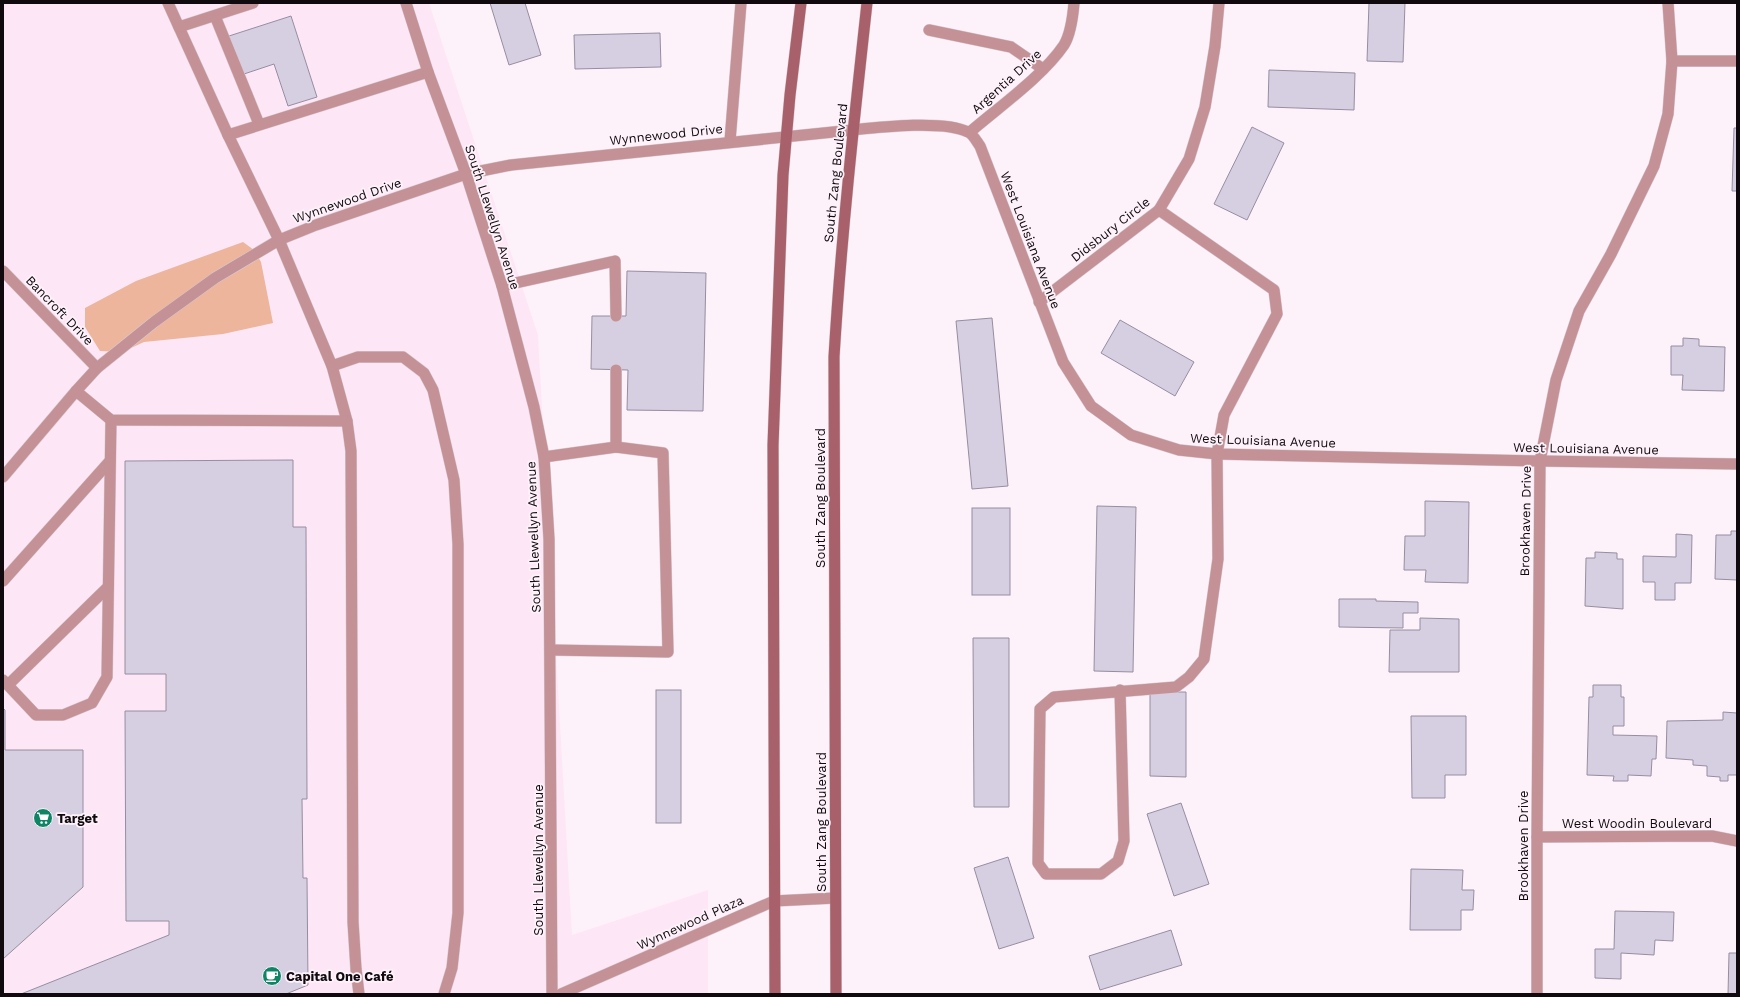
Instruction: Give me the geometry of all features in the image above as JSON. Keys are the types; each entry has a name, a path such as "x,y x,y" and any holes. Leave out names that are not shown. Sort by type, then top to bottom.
{"main road":[{"path":"775,994 773,445 776,328 787,136 801,3"},
{"name":"South Zang Boulevard","path":"836,994 834,358 840,265 852,130 867,3"}],"street":[{"path":"168,3 228,135 279,240 332,366 347,421 352,451 353,922 359,994"},
{"path":"179,27 253,3"},
{"name":"South Llewellyn Avenue","path":"406,3 428,72 466,174 502,286 534,407 544,457 550,539 552,994"},
{"path":"730,141 741,3"},
{"name":"Argentia Drive","path":"970,132 1043,69 1065,43 1074,3"},
{"name":"Didsbury Circle","path":"1039,302 1159,210 1189,159 1203,114 1216,46 1219,3"},
{"name":"Brookhaven Drive","path":"1537,994 1540,461 1556,380 1579,311 1611,254 1654,166 1668,114 1672,61 1668,3"},
{"path":"214,16 259,124"},
{"path":"929,30 1011,47 1043,69"},
{"path":"1672,61 1737,61"},
{"path":"228,135 428,72"},
{"path":"787,136 885,127 945,126 970,132"},
{"name":"West Louisiana Avenue","path":"970,132 980,146 1063,362 1091,406 1132,435 1179,450 1217,454 1737,464"},
{"name":"Wynnewood Drive","path":"3,477 97,368 154,322 214,278 279,240 316,225 466,174 511,165 787,136"},
{"path":"1120,690 1124,841 1118,861 1101,874 1046,874 1038,863 1040,709 1054,697 1120,690 1176,687 1189,677 1204,659 1218,559 1217,454 1224,415 1277,314 1274,290 1159,210"},
{"path":"502,286 615,261 616,316"},
{"name":"Bancroft Drive","path":"3,271 97,368"},
{"path":"332,366 358,358 403,357 424,373 433,390 454,480 458,544 458,913 452,968 444,994"},
{"path":"616,370 616,447"},
{"path":"76,391 110,420 347,421"},
{"path":"108,587 6,682 36,715 63,715 92,703 107,678 110,420"},
{"path":"544,457 616,447 663,453 668,652 551,650"},
{"path":"3,581 110,460"},
{"name":"West Woodin Boulevard","path":"1537,837 1712,836 1737,840"},
{"name":"Wynnewood Plaza","path":"561,994 774,901 835,898"}],"shaded area":[{"path":"3,3 429,3 538,335 572,935 708,890 708,994 3,994"},
{"path":"243,242 254,250 261,262 273,323 223,334 144,342 122,352 100,351 85,327 85,308 136,281"}],"building":[{"path":"490,3 525,3 541,55 509,65"},
{"path":"1369,3 1405,3 1403,62 1367,61"},
{"path":"291,16 317,97 288,106 274,64 241,75 229,36"},
{"path":"660,33 661,67 575,69 574,35"},
{"path":"1269,70 1355,73 1354,110 1268,107"},
{"path":"1252,127 1284,143 1247,220 1214,204"},
{"path":"1734,128 1737,128 1737,191 1732,191"},
{"path":"627,271 706,273 703,411 627,410 628,370 591,369 592,316 626,316"},
{"path":"992,318 1008,486 972,489 956,321"},
{"path":"1120,320 1194,362 1175,396 1101,353"},
{"path":"1683,338 1699,339 1699,346 1725,347 1724,391 1682,390 1683,375 1671,375 1671,346 1683,346"},
{"path":"293,460 293,527 306,527 307,799 302,799 303,878 307,878 308,985 286,994 21,994 169,935 169,921 126,921 125,711 166,711 166,674 125,674 125,461"},
{"path":"1425,501 1469,502 1468,583 1425,582 1426,570 1404,570 1405,536 1425,536"},
{"path":"1097,506 1136,507 1133,672 1094,671"},
{"path":"972,508 1010,508 1010,595 972,595"},
{"path":"1731,531 1737,531 1737,580 1715,579 1716,535 1731,535"},
{"path":"1676,534 1692,535 1691,583 1675,583 1675,600 1655,600 1655,582 1643,582 1643,556 1676,557"},
{"path":"1595,552 1617,553 1617,559 1623,559 1623,609 1585,606 1586,558 1595,558"},
{"path":"1339,599 1376,599 1376,601 1418,602 1418,613 1403,613 1403,628 1339,627"},
{"path":"1420,618 1459,619 1459,672 1389,672 1390,630 1420,630"},
{"path":"973,638 1009,638 1009,807 974,807"},
{"path":"1593,685 1621,685 1621,697 1624,697 1624,726 1613,726 1613,735 1657,736 1656,759 1652,759 1651,776 1628,775 1628,781 1613,781 1614,776 1587,775 1589,697 1593,697"},
{"path":"656,690 681,690 681,823 656,823"},
{"path":"1150,692 1186,692 1186,777 1150,776"},
{"name":"Target","path":"3,708 5,710 5,750 83,750 83,887 3,959"},
{"path":"1723,712 1737,713 1737,775 1728,775 1728,781 1720,781 1720,777 1707,776 1707,766 1693,765 1693,760 1666,758 1667,721 1723,720"},
{"path":"1411,716 1466,716 1466,775 1445,775 1445,798 1412,798"},
{"path":"1181,803 1209,884 1174,896 1147,814"},
{"path":"1008,857 1034,938 999,949 974,868"},
{"path":"1411,869 1463,870 1462,890 1474,890 1473,910 1461,910 1461,930 1410,930"},
{"path":"1615,911 1674,912 1673,941 1655,940 1654,955 1621,953 1621,979 1595,978 1595,949 1614,949"},
{"path":"1171,930 1182,965 1100,990 1089,956"},
{"path":"1729,953 1737,953 1737,994 1728,994"}],"place":[{"name":"Target","path":"43,818"},
{"name":"Capital One Café","path":"272,976"}]}
